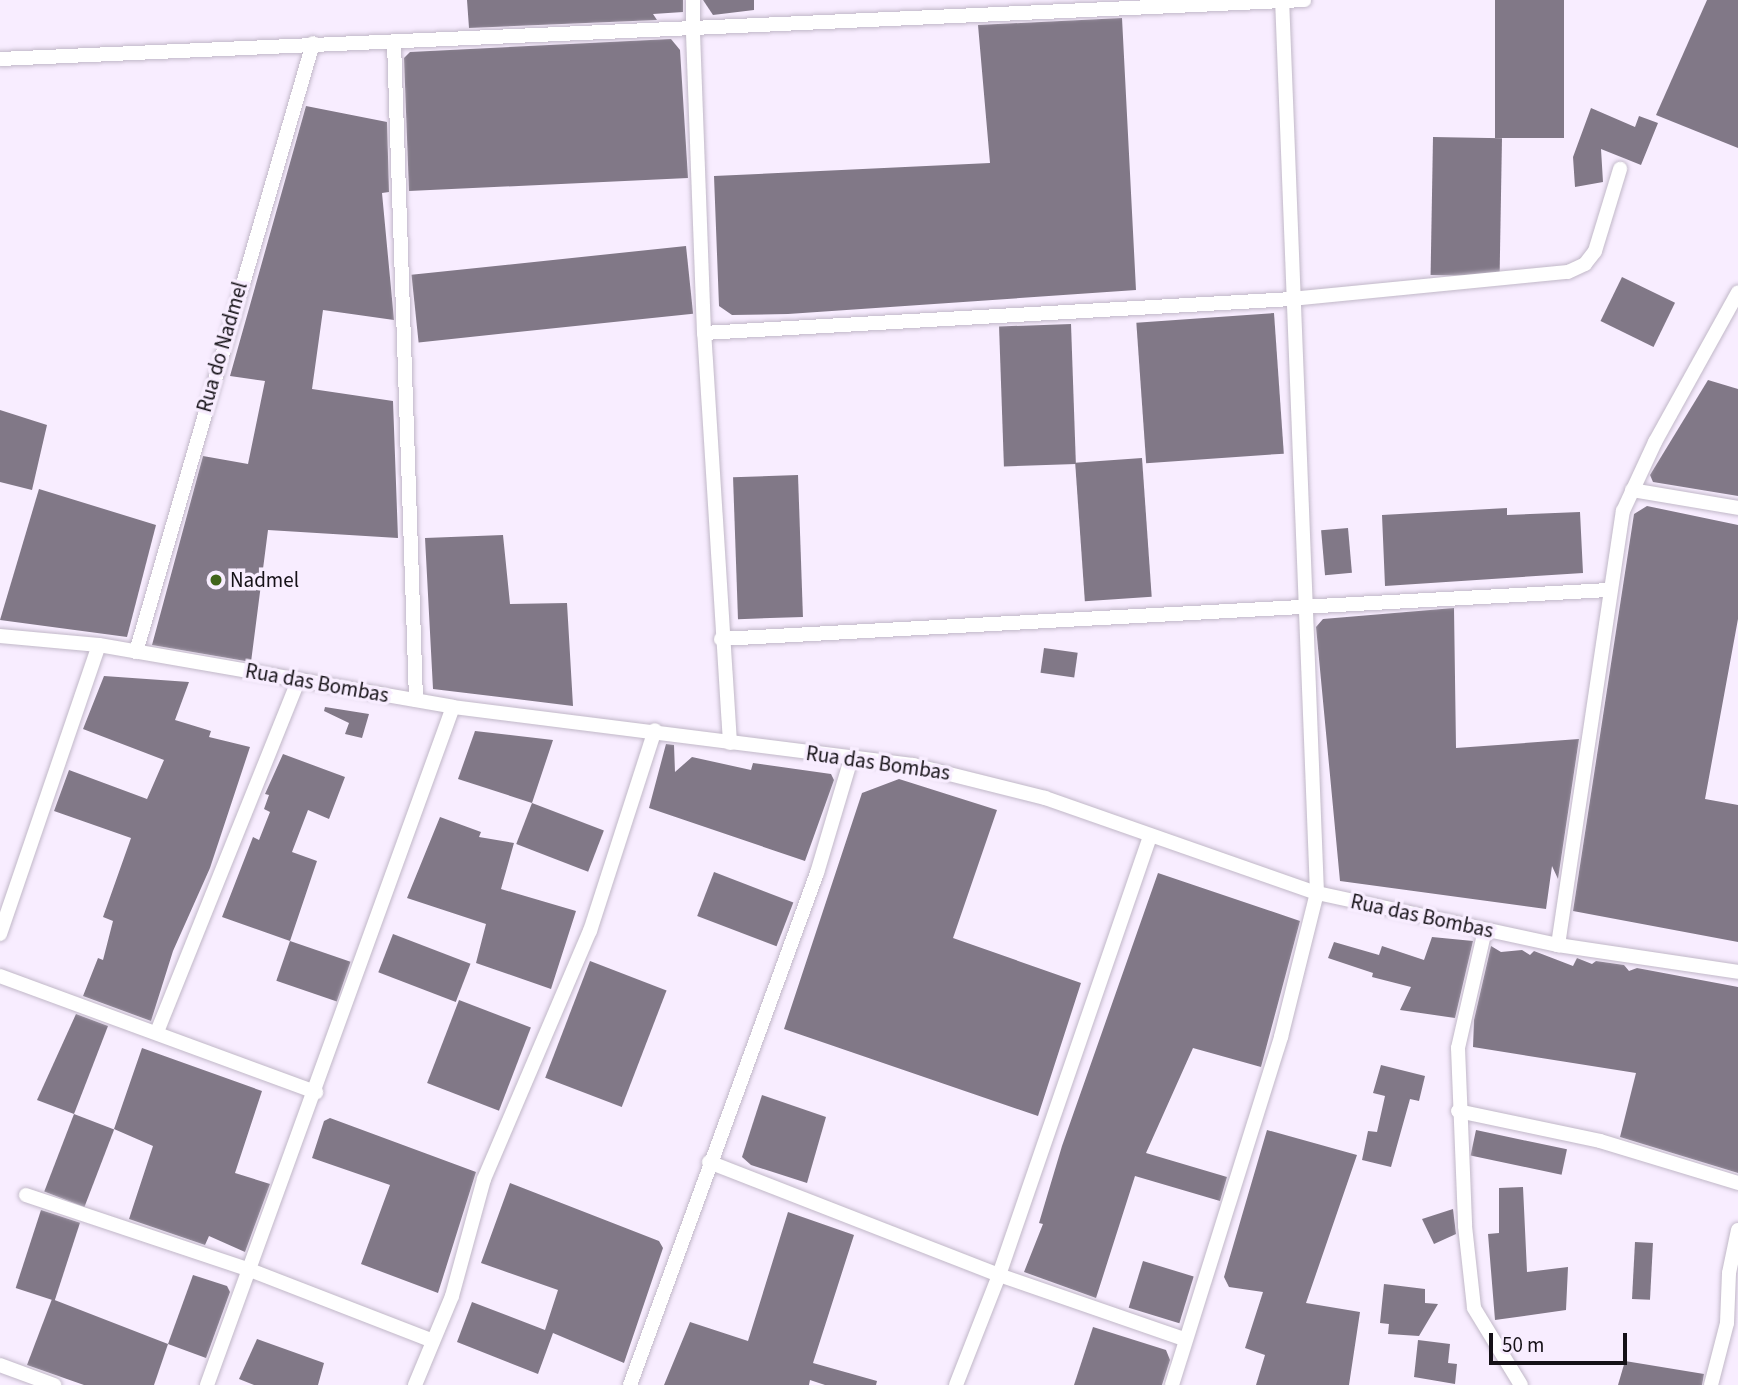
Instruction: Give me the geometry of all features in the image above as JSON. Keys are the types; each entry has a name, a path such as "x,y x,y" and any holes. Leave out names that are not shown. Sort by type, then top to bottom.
{"street":[{"path":"692,0 704,333 721,639 730,743"},
{"path":"0,59 1304,0"},
{"path":"1172,1385 1184,1339 1278,1049 1317,894 1307,607 1291,299 1282,1"},
{"name":"Rua do Nadmel","path":"136,652 313,43"},
{"path":"394,43 416,701"},
{"path":"704,333 1291,299 1568,272 1585,264 1595,251 1620,169"},
{"path":"1558,945 1608,590 1632,490 1738,292"},
{"path":"1632,490 1738,508"},
{"path":"721,639 1608,590"},
{"name":"Rua das Bombas","path":"0,636 99,645 453,707 655,730 730,743 913,765 976,778 1317,894 1558,945 1738,972"},
{"path":"0,934 99,645"},
{"path":"158,1032 299,679"},
{"path":"207,1385 316,1092 453,707"},
{"path":"415,1385 452,1296 484,1180 590,931 655,730"},
{"path":"630,1385 709,1162 817,873 851,759"},
{"path":"956,1385 999,1275 1150,836"},
{"path":"1485,929 1458,1048 1458,1111 1474,1308 1521,1385"},
{"path":"0,976 316,1092"},
{"path":"1458,1111 1600,1141 1738,1183"},
{"path":"709,1162 999,1275 1184,1339"},
{"path":"26,1195 250,1270 433,1341"},
{"path":"1711,1385 1727,1323 1728,1273 1738,1230"},
{"path":"0,1365 54,1385"}],"building":[{"path":"467,0 683,0 683,12 653,14 657,20 469,28"},
{"path":"703,0 754,0 754,10 713,15"},
{"path":"1495,0 1564,0 1564,138 1495,138"},
{"path":"1707,0 1738,0 1738,148 1656,115"},
{"path":"1122,18 1136,290 788,314 732,315 719,306 714,176 990,163 978,25"},
{"path":"671,39 680,50 688,178 409,191 404,58 410,52"},
{"path":"306,106 387,122 389,192 382,193 394,320 323,310 312,389 393,401 398,538 268,530 251,662 152,645 203,456 248,464 265,381 230,376"},
{"path":"1591,108 1635,127 1639,116 1658,123 1641,165 1601,149 1603,182 1575,187 1573,157"},
{"path":"1433,137 1502,138 1500,276 1431,275"},
{"path":"686,246 693,314 419,342 412,275"},
{"path":"1622,277 1675,303 1654,347 1601,321"},
{"path":"1274,313 1284,454 1146,463 1136,323"},
{"path":"1071,324 1076,464 1004,466 999,327"},
{"path":"1708,380 1738,389 1738,496 1653,482 1650,475"},
{"path":"0,410 47,425 32,490 0,482"},
{"path":"1142,458 1152,597 1085,601 1075,463"},
{"path":"798,475 803,617 738,619 733,477"},
{"path":"39,489 156,525 127,637 0,620"},
{"path":"1647,506 1738,525 1738,619 1705,799 1738,805 1738,942 1573,911 1634,514"},
{"path":"1507,508 1507,515 1580,512 1583,573 1385,586 1382,515"},
{"path":"1348,528 1352,573 1325,575 1321,530"},
{"path":"503,535 510,604 567,603 573,706 433,689 425,538"},
{"path":"1454,608 1456,748 1579,739 1558,879 1552,866 1546,909 1340,881 1316,627 1323,619"},
{"path":"1044,648 1078,653 1074,677 1041,673"},
{"path":"104,676 189,682 175,720 211,731 209,737 250,747 210,868 173,951 151,1021 83,996 98,958 103,960 113,921 103,917 131,838 54,811 69,770 147,799 164,760 83,729"},
{"path":"325,707 369,714 362,738 345,734 349,723 324,711"},
{"path":"475,731 553,740 532,803 458,779"},
{"path":"666,744 674,745 675,772 692,757 751,770 753,763 831,774 834,780 805,861 649,808"},
{"path":"283,754 345,777 329,819 308,810 292,852 317,861 290,941 222,917 253,837 259,840 270,812 264,809 269,795 265,794"},
{"path":"899,779 997,810 953,938 1081,983 1038,1116 784,1029 862,793"},
{"path":"532,803 604,831 588,872 516,844"},
{"path":"440,817 481,832 479,837 514,843 501,889 576,911 551,989 476,963 486,924 407,898"},
{"path":"714,872 793,902 777,946 697,916"},
{"path":"1158,873 1300,921 1261,1067 1193,1048 1146,1153 1227,1177 1220,1201 1135,1176 1096,1298 1024,1272 1043,1224 1039,1223 1062,1146"},
{"path":"393,934 470,964 456,1002 378,972"},
{"path":"1432,937 1473,941 1455,1018 1400,1010 1411,987 1372,977 1373,973 1328,958 1334,942 1379,955 1382,946 1424,960"},
{"path":"290,941 351,962 337,1002 276,981"},
{"path":"1491,946 1501,952 1522,950 1530,955 1534,951 1573,966 1577,958 1592,964 1596,961 1624,965 1629,971 1637,968 1738,987 1738,1173 1620,1137 1636,1073 1473,1047 1474,1020"},
{"path":"590,961 667,990 622,1107 545,1078"},
{"path":"459,1000 531,1028 499,1111 427,1083"},
{"path":"76,1014 108,1026 74,1114 37,1100"},
{"path":"142,1048 262,1091 235,1173 270,1184 245,1252 209,1236 205,1245 129,1219 153,1146 114,1129"},
{"path":"1381,1065 1425,1076 1419,1101 1410,1099 1391,1167 1362,1160 1368,1131 1377,1132 1385,1096 1373,1093"},
{"path":"762,1095 826,1117 807,1183 751,1165 742,1157"},
{"path":"74,1114 114,1129 84,1207 44,1191"},
{"path":"330,1118 476,1172 438,1293 361,1264 390,1185 312,1158 324,1121"},
{"path":"1267,1130 1357,1155 1306,1303 1360,1312 1349,1385 1256,1385 1265,1355 1245,1348 1263,1292 1229,1287 1224,1277"},
{"path":"1476,1130 1567,1149 1562,1175 1471,1155"},
{"path":"510,1183 659,1241 663,1248 624,1363 553,1333 538,1374 457,1342 472,1302 545,1330 558,1290 481,1263"},
{"path":"1523,1187 1527,1272 1568,1267 1566,1310 1495,1320 1488,1234 1499,1233 1499,1188"},
{"path":"1453,1209 1456,1234 1434,1244 1422,1219"},
{"path":"41,1210 80,1223 55,1301 16,1288"},
{"path":"788,1212 854,1235 813,1363 877,1381 876,1385 825,1385 810,1380 809,1385 664,1385 690,1322 748,1341"},
{"path":"1635,1242 1653,1243 1650,1300 1632,1299"},
{"path":"1143,1261 1194,1276 1179,1323 1129,1308"},
{"path":"193,1275 227,1286 230,1292 206,1358 168,1344"},
{"path":"1384,1284 1425,1289 1425,1303 1438,1304 1419,1336 1388,1334 1389,1324 1380,1323"},
{"path":"52,1299 168,1344 154,1385 84,1385 27,1365"},
{"path":"1093,1327 1166,1350 1170,1360 1162,1385 1074,1385"},
{"path":"257,1339 324,1363 318,1385 254,1385 239,1379"},
{"path":"1418,1340 1450,1344 1448,1363 1457,1364 1455,1384 1414,1377"},
{"path":"1625,1361 1704,1374 1702,1385 1618,1385"}],"place":[{"name":"Nadmel","path":"216,580"}]}
